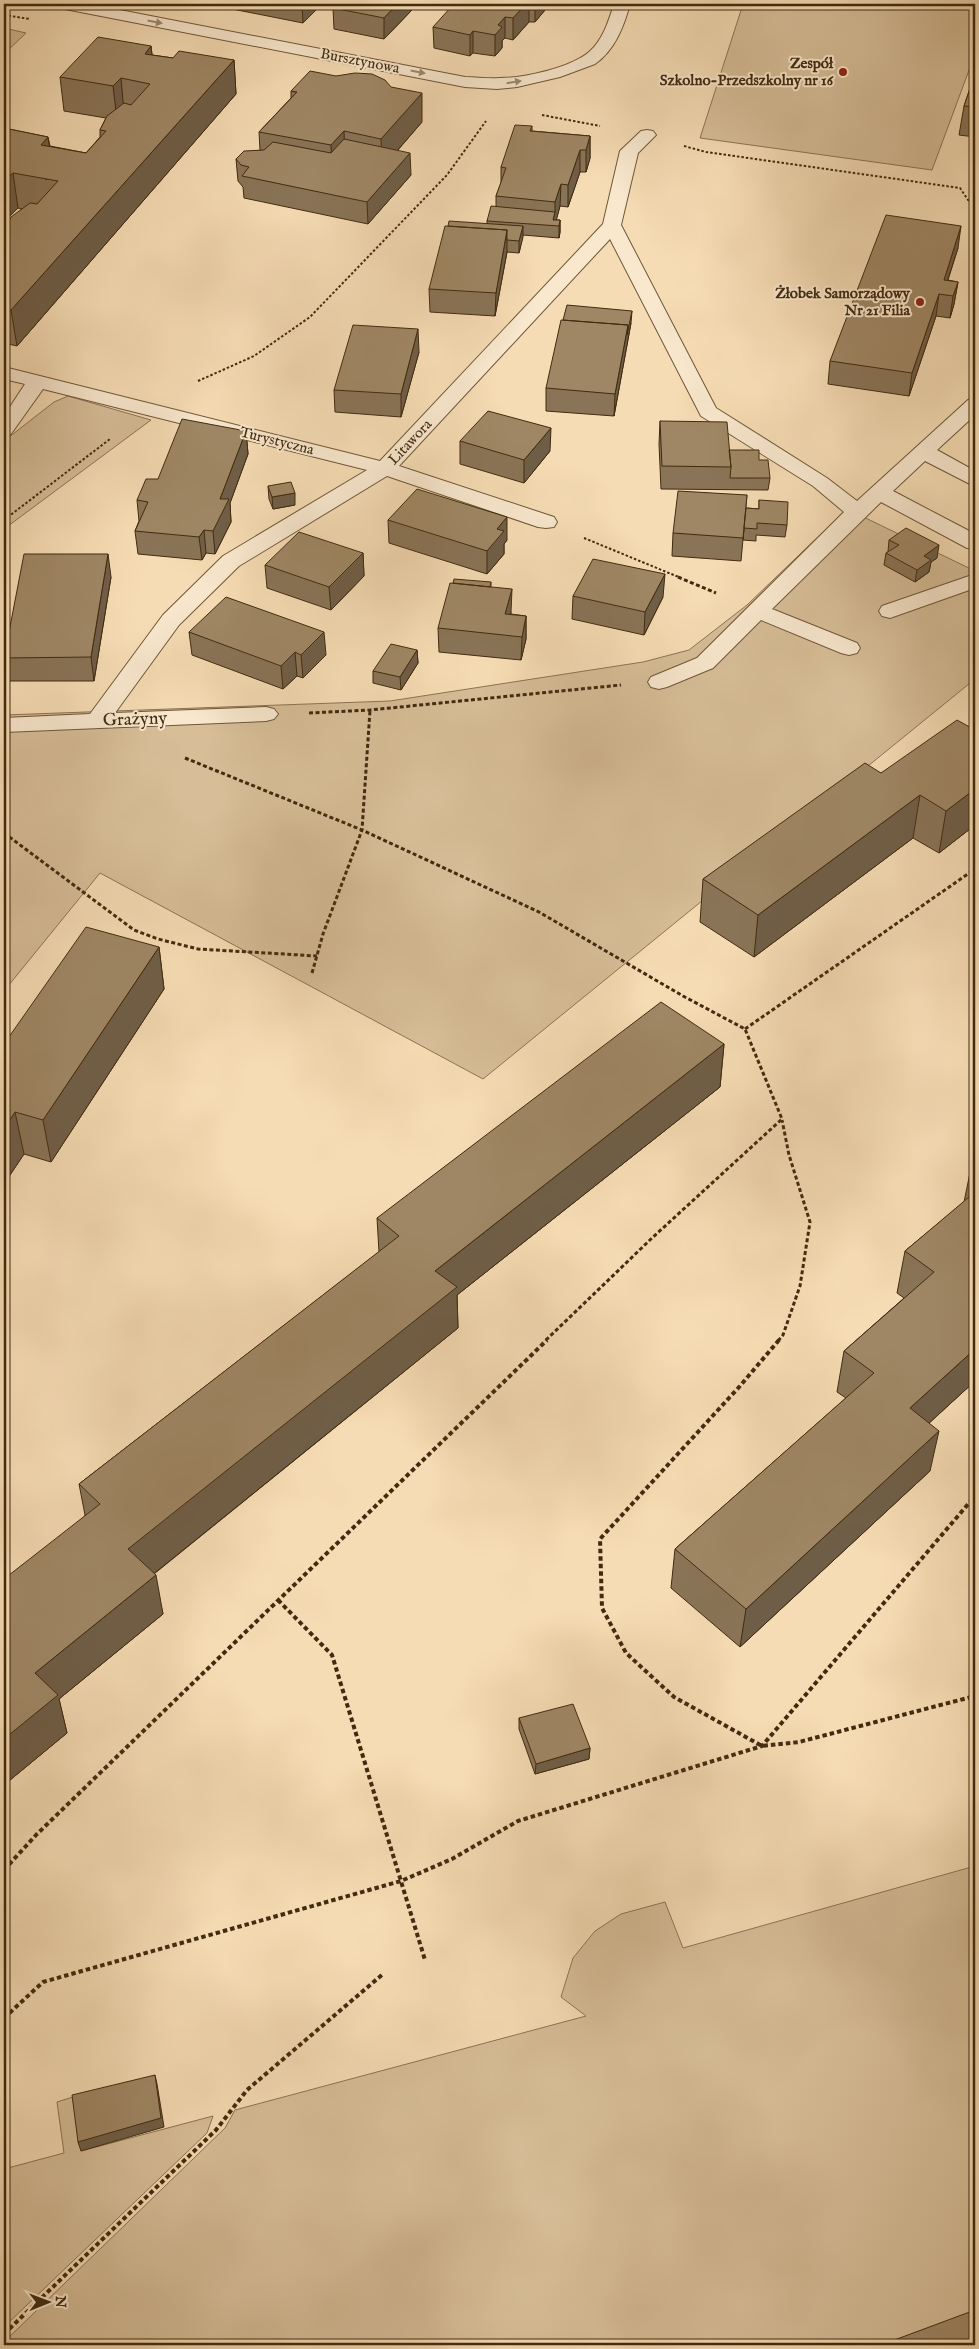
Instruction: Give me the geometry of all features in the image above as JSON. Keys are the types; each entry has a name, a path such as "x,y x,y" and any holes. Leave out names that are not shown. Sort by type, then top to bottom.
{"street":[{"name":"Bursztynowa","path":"65,4 465,82 507,83 540,77 571,67 594,56 608,40 622,4"},
{"path":"647,135 629,151 612,225 708,412 820,482 857,512"},
{"name":"Litawora","path":"96,722 171,620 232,561 385,468 612,225"},
{"name":"Turystyczna","path":"4,373 385,468 546,522"},
{"path":"4,430 38,380"},
{"path":"659,682 705,663 857,512 975,404"},
{"path":"924,452 975,479"},
{"path":"879,492 975,543"},
{"path":"890,611 975,582"},
{"path":"758,611 849,648"},
{"name":"Grażyny","path":"4,725 266,714"}],"path":[{"path":"4,520 174,392 254,356 310,317 447,175 491,114"},
{"path":"535,114 647,135 706,152 960,188 968,200 975,201"},
{"path":"546,522 758,611"},
{"path":"266,714 370,710 659,682"},
{"path":"312,973 362,830 370,710"},
{"path":"178,755 362,830 539,912 683,996 745,1029 782,1119 789,1155 810,1222 800,1286 783,1335 740,1386 600,1539 602,1608 626,1653 674,1697 762,1746"},
{"path":"4,832 134,930 158,939 198,949 317,956"},
{"path":"745,1029 975,869"},
{"path":"4,1870 36,1835 645,1245 782,1119"},
{"path":"762,1746 975,1496"},
{"path":"278,1600 332,1654 425,1960"},
{"path":"4,2018 44,1982 401,1881 452,1859 518,1821 762,1746 799,1742 975,1696"},
{"path":"4,2334 216,2130 247,2090 383,1974"}],"shaded area":[{"name":"Zespół Szkolno-Przedszkolny nr 16","path":"743,4 975,4 975,54 932,170 700,138"},
{"path":"4,28 26,33 4,54"},
{"path":"68,396 151,420 4,529 4,441 54,402"},
{"path":"847,509 975,571 975,679 483,1079 100,873 4,991 4,715 390,701 643,662 689,650 747,605"},
{"path":"975,1866 975,2330 936,2345 4,2345 4,2342 225,2128 235,2110 586,2016 561,1997 573,1958 595,1931 621,1914 665,1902 683,1948"},
{"path":"73,2097 81,2151 213,2116 207,2133 4,2327 4,2169 64,2153 57,2102"}],"building":[{"path":"337,4 397,4 384,18 333,8"},
{"path":"466,4 526,4 513,18 505,17 498,25 502,27 495,35 473,31 470,35 433,27 451,7 461,9"},
{"path":"98,37 151,46 145,54 173,58 179,51 234,60 11,310 4,308 4,240 10,234 4,233 4,230 11,217 30,203 37,204 58,181 13,173 4,181 4,128 48,137 41,145 86,153 106,131 100,130 107,116 124,103 131,105 150,84 121,78 113,86 60,77"},
{"path":"310,71 336,76 355,73 372,74 385,80 391,87 422,93 381,139 344,131 331,145 259,132 297,92 291,91"},
{"path":"975,74 975,107 964,106"},
{"path":"515,125 532,126 530,131 590,136 586,150 580,150 568,185 561,184 555,202 496,196 506,168 501,167"},
{"path":"344,139 410,153 367,202 242,176 249,167 241,165 236,159 244,151 264,150 273,142 331,153"},
{"path":"491,206 555,212 553,220 560,220 559,226 487,221"},
{"path":"886,215 961,226 944,280 958,282 953,296 939,294 912,373 830,361"},
{"path":"449,221 523,226 519,241 507,240 507,230 448,226"},
{"path":"445,226 507,230 496,293 429,289"},
{"path":"567,305 632,311 627,335 628,325 563,320"},
{"path":"561,320 628,325 615,394 546,388"},
{"path":"353,325 418,329 401,394 334,390"},
{"path":"488,411 551,428 524,460 460,441"},
{"path":"182,419 246,431 220,499 229,499 213,531 204,530 199,537 135,531 148,502 137,500 146,479 158,479"},
{"path":"660,421 727,422 731,467 662,466"},
{"path":"729,450 759,450 759,460 768,460 770,478 730,478"},
{"path":"291,482 295,493 272,497 268,486"},
{"path":"417,489 507,517 497,529 504,531 487,551 388,520"},
{"path":"678,491 747,495 743,538 673,533"},
{"path":"759,500 788,502 787,525 757,523 757,529 744,528 746,508 759,509"},
{"path":"906,528 939,545 924,556 931,560 917,570 886,553 899,545 889,540"},
{"path":"299,532 363,553 329,587 265,565"},
{"path":"24,554 108,554 91,657 4,658"},
{"path":"593,559 665,574 645,612 573,596"},
{"path":"454,579 491,582 490,587 453,583"},
{"path":"450,583 512,589 505,614 526,616 522,637 438,628"},
{"path":"226,597 324,632 301,655 295,652 281,666 189,632"},
{"path":"391,644 417,650 400,677 373,671"},
{"path":"957,720 975,730 975,789 946,811 920,795 758,915 703,879 865,763 881,773"},
{"path":"86,927 159,947 43,1120 15,1112 4,1129 4,1044"},
{"path":"661,1002 724,1044 435,1271 457,1287 128,1549 156,1575 35,1673 58,1695 4,1739 4,1579 100,1504 79,1484 399,1236 377,1218"},
{"path":"975,1192 975,1349 910,1408 939,1431 746,1609 675,1549 874,1373 844,1351 934,1272 905,1251"},
{"path":"573,1704 590,1748 536,1764 519,1718"},
{"path":"155,2075 161,2118 78,2142 72,2095"},
{"path":"975,2310 975,2345 881,2345"}],"place":[{"name":"Zespół Szkolno-Przedszkolny nr 16","path":"843,72"},
{"name":"Żłobek Samorządowy Nr 21 Filia","path":"920,302"}]}
